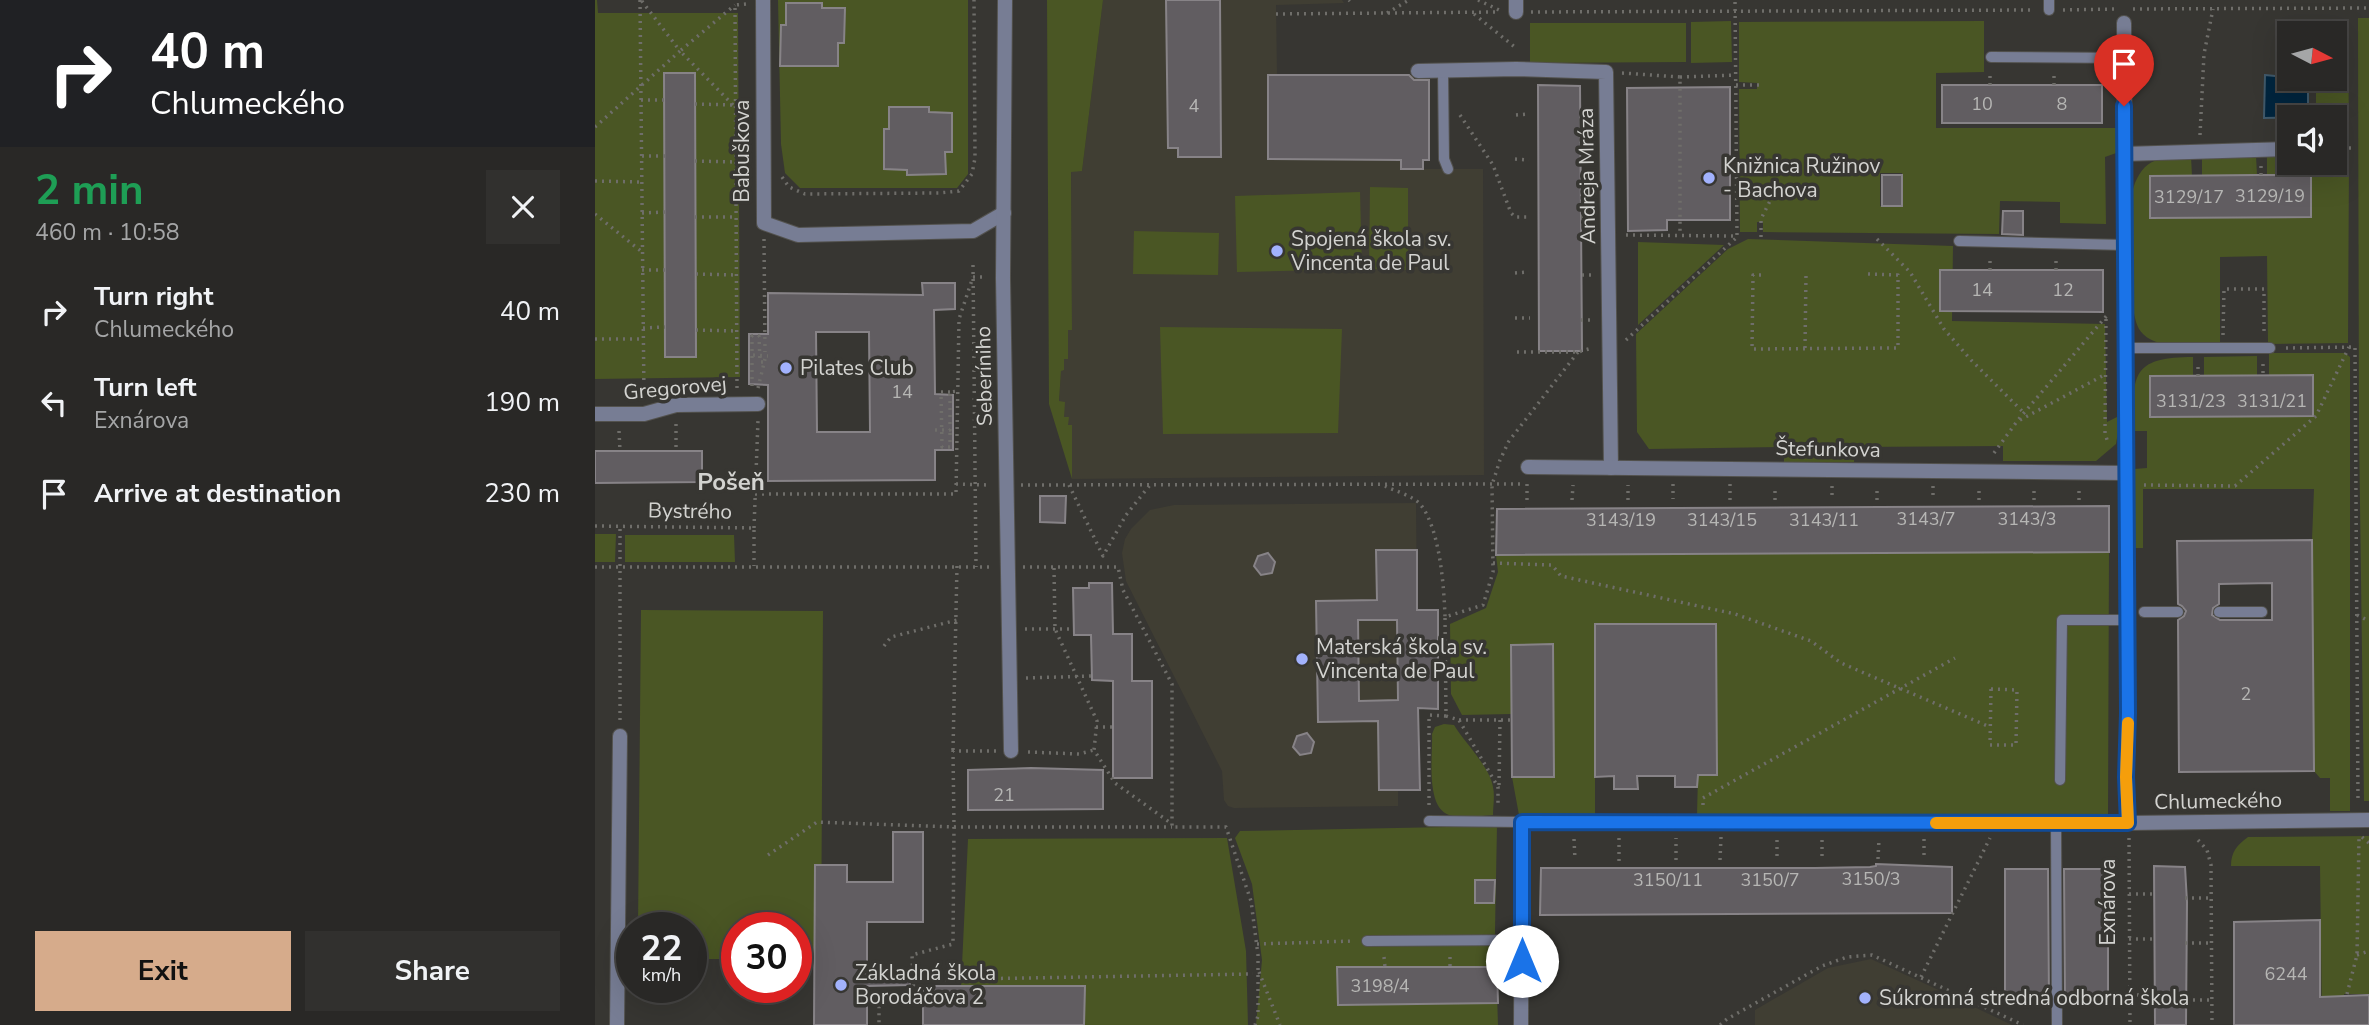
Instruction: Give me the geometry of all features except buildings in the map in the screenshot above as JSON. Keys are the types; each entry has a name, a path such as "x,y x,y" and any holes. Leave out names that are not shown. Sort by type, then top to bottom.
{"street":[{"name":"Seberíniho","path":"1005,0 1003,213 1011,751"},
{"name":"Babuškova","path":"757,2 764,223 798,235 973,231 1003,213"},
{"path":"2124,23 2127,355 2123,477 2128,823"},
{"path":"1418,71 1443,76 1515,69 1606,72"},
{"name":"Andreja Mráza","path":"1606,72 1611,468"},
{"path":"2124,154 2277,149"},
{"name":"Gregorovej","path":"595,414 644,414 676,405 758,404"},
{"name":"Štefunkova","path":"1528,467 1981,471 2123,477"},
{"path":"617,1025 620,736"},
{"name":"Chlumeckého","path":"1522,822 2128,823 2364,816"},
{"path":"1521,1025 1522,822"}],"lane":[{"path":"1991,57 2124,58"},
{"path":"1443,76 1444,159 1448,169"},
{"path":"1959,241 2125,245"},
{"path":"2127,355 2223,348 2267,348"},
{"path":"2219,611 2262,612"},
{"path":"2144,612 2178,612"},
{"path":"2060,780 2062,620 2127,620"},
{"path":"1429,821 1522,822"},
{"path":"2056,823 2057,1025"},
{"path":"1367,941 1522,940"}],"path":[{"path":"641,0 680,51 734,105"},
{"path":"641,0 644,414"},
{"path":"779,168 789,187 805,194 939,194 959,191 972,174 975,159 974,0"},
{"path":"1386,13 1409,0"},
{"path":"1478,0 1512,8"},
{"path":"1445,618 1483,605 1493,572 1492,485 1509,442 1578,352 1609,347 1629,338 1737,236 1735,0"},
{"path":"595,127 734,5 757,2"},
{"path":"734,5 737,404"},
{"path":"1276,14 1472,12 1512,8 1735,11 2049,5 2213,9 2369,8"},
{"path":"2200,150 2204,54 2213,9"},
{"path":"1472,12 1516,48"},
{"path":"1606,72 1680,77 1736,75"},
{"path":"1443,76 1472,136 1493,165 1511,212 1515,217 1529,216"},
{"path":"1680,77 1680,236"},
{"path":"1736,85 1759,85"},
{"path":"641,100 664,100"},
{"path":"695,104 734,105"},
{"path":"1516,115 1529,114"},
{"path":"2347,148 2354,148"},
{"path":"642,156 664,156"},
{"path":"1515,159 1529,160"},
{"path":"695,161 736,162"},
{"path":"972,174 974,181"},
{"path":"595,181 642,182"},
{"path":"1761,237 1761,219 1774,193"},
{"path":"642,213 664,212"},
{"path":"595,214 642,253"},
{"path":"695,217 736,218"},
{"path":"754,528 758,388 766,357 764,223"},
{"path":"1608,234 1737,236"},
{"path":"1877,239 1910,272 1944,329 2024,413"},
{"path":"595,567 976,567 973,265"},
{"path":"642,271 665,270"},
{"path":"1515,272 1529,272"},
{"path":"696,274 737,275"},
{"path":"1805,348 1806,274"},
{"path":"1761,275 1753,275 1752,349 1898,348 1898,275 1867,274"},
{"path":"973,277 983,277"},
{"path":"755,494 956,494 959,318 973,277"},
{"path":"2223,348 2224,289 2265,289 2267,348 2355,347 2357,615 2364,816"},
{"path":"1981,471 2024,413 2126,295"},
{"path":"2106,316 2105,433 2123,477 2235,486 2316,416 2350,347"},
{"path":"1515,318 1530,318"},
{"path":"643,328 665,327"},
{"path":"696,330 737,331"},
{"path":"752,384 752,336 759,336 759,362 766,357"},
{"path":"595,339 643,339"},
{"path":"1517,352 1578,352"},
{"path":"753,355 766,357"},
{"path":"2018,421 2105,375 2127,355"},
{"path":"950,392 950,447 942,447 941,392 958,391"},
{"path":"676,421 676,451"},
{"path":"619,422 620,451"},
{"path":"935,430 950,430"},
{"path":"1832,480 1832,500"},
{"path":"1775,481 1775,500"},
{"path":"1673,482 1673,499"},
{"path":"1730,482 1730,500"},
{"path":"1572,500 1573,483"},
{"path":"1628,483 1628,500"},
{"path":"956,484 1518,484"},
{"path":"1527,484 1527,500"},
{"path":"1069,485 1103,556 1103,566"},
{"path":"1103,556 1126,515 1150,485"},
{"path":"1384,485 1420,504 1429,524 1444,575 1446,716"},
{"name":"Bystrého","path":"595,526 754,528 754,566"},
{"path":"620,526 620,736"},
{"path":"1493,563 1552,565 1561,576 1582,582 1675,599 1734,614 1811,641 1841,663 1990,727"},
{"path":"879,1025 879,1000 913,999 912,956 953,944 957,566"},
{"path":"1008,567 1118,567 1123,590 1172,684 1172,826"},
{"path":"1054,568 1055,629 1097,721 1094,750 1115,783 1172,826"},
{"path":"2357,615 2369,621"},
{"path":"884,646 891,637 957,620"},
{"path":"1009,629 1072,629"},
{"path":"1703,798 1955,658"},
{"path":"1009,678 1092,676"},
{"path":"1991,689 2017,690 2016,745 1990,745 1990,727 1991,689"},
{"path":"1429,821 1429,715 1459,720 1511,720"},
{"path":"1459,720 1498,787"},
{"path":"1497,822 1500,720"},
{"path":"1096,727 1112,727"},
{"path":"953,751 1079,754 1094,750"},
{"path":"768,855 817,822 954,827 1226,827 1251,901 1258,969 1258,1016 1255,1025"},
{"name":"Exnárova","path":"2128,823 2130,1025"},
{"path":"2347,994 2357,955 2359,832"},
{"path":"1923,833 1924,859"},
{"path":"1777,834 1777,860"},
{"path":"1822,834 1822,860"},
{"path":"1878,859 1879,834"},
{"path":"1665,836 1676,835 1676,860"},
{"path":"1711,835 1732,835"},
{"path":"1720,860 1721,835"},
{"path":"1564,836 1585,836"},
{"path":"1574,836 1574,860"},
{"path":"1608,836 1619,836 1619,861"},
{"path":"1921,977 1990,836"},
{"path":"2190,836 2197,838 2207,850 2211,865 2211,1025"},
{"path":"2129,894 2154,894"},
{"path":"2185,898 2211,898"},
{"path":"2129,939 2154,939"},
{"path":"1257,944 1367,941"},
{"path":"2185,943 2211,943"},
{"path":"2357,955 2369,951"},
{"path":"1720,1025 1822,966 1847,957 1872,955 2023,1025"},
{"path":"1258,969 1280,1025"},
{"path":"911,980 1254,974"},
{"path":"2130,995 2154,995"},
{"path":"2186,1000 2211,1000"}],"shaded area":[{"name":"Spojená škola sv. Vincenta de Paul","path":"1103,0 1342,0 1344,3 1276,5 1277,75 1429,75 1429,160 1423,160 1423,169 1483,169 1484,475 1072,479 1072,426 1068,425 1063,417 1059,402 1061,370 1064,359 1068,359 1068,330 1072,329 1071,171 1082,171"},
{"name":"Materská škola sv. Vincenta de Paul","path":"1416,503 1417,610 1438,610 1438,709 1418,709 1420,790 1398,791 1398,806 1228,806 1224,800 1222,771 1126,581 1122,553 1125,539 1131,529 1150,510 1174,505"},
{"name":"Súkromná stredná odborná škola","path":"1871,959 2012,1025 1755,1025 1755,1010 1828,968"}],"green space":[{"path":"595,0 598,13 738,13 740,377 595,379"},
{"path":"778,0 968,0 968,174 957,188 800,188 785,173 781,144"},
{"path":"1047,0 1103,0 1082,171 1071,172 1072,330 1068,330 1068,359 1064,359 1064,370 1061,371 1059,401 1065,402 1064,417 1069,417 1068,425 1072,425 1072,479 1049,404"},
{"path":"2358,18 2369,18 2369,801 2364,801 2359,430"},
{"path":"2344,19 2345,21 2316,21"},
{"path":"1731,21 1732,62 1691,63 1691,22"},
{"path":"1984,21 1984,72 1936,73 1936,128 2119,128 2119,152 2105,157 2106,224 2060,223 2060,202 2000,201 1999,234 1763,232 1763,222 1757,222 1757,232 1740,232 1739,89 1757,89 1757,83 1739,82 1739,22","holes":["1880,173 1902,173 1902,206 1880,206"]},
{"path":"1530,23 1686,23 1686,62 1530,63"},
{"path":"2347,24 2349,138 2347,143 2347,105 2316,105 2316,91 2347,91"},
{"path":"2267,153 2277,153 2277,175 2347,175 2347,156 2349,160 2348,343 2268,344 2267,256 2220,257 2220,344 2169,345 2143,334 2136,322 2133,308 2133,189 2142,170 2162,158 2191,156 2192,176 2150,177 2150,218 2311,217 2311,176 2267,175"},
{"path":"2202,156 2256,156 2257,175 2202,176"},
{"path":"1370,187 1408,188 1408,270 1369,269"},
{"path":"1360,192 1362,269 1237,272 1235,196"},
{"path":"1134,231 1219,233 1218,275 1133,274"},
{"path":"1748,239 1953,246 1952,321 2105,324 2107,422 2121,415 2116,444 2096,461 2003,461 2003,446 1855,447 1854,462 1784,463 1784,447 1649,449 1637,432 1636,334 1728,249"},
{"path":"1638,242 1724,245 1638,325"},
{"path":"1160,327 1342,329 1338,433 1163,434"},
{"path":"2269,353 2345,353 2350,357 2350,811 2330,811 2330,778 2320,778 2314,771 2314,489 2143,489 2143,548 2134,548 2134,469 2147,468 2147,431 2133,431 2135,383 2139,373 2157,361 2193,357 2193,376 2150,376 2150,417 2312,416 2313,375 2269,375"},
{"path":"2257,356 2257,375 2204,376 2204,357"},
{"path":"595,534 616,534 615,562 595,562"},
{"path":"625,535 734,535 735,562 625,562"},
{"path":"2109,552 2108,818 1717,819 1697,815 1698,775 1717,774 1715,624 1595,625 1595,816 1519,815 1512,777 1553,777 1552,644 1511,645 1511,714 1462,715 1451,694 1450,624 1486,608 1498,572 1496,555"},
{"path":"641,610 823,611 821,960 812,960 812,912 721,912 721,959 707,959 707,912 638,912"},
{"path":"1454,725 1487,771 1494,790 1493,815 1449,815 1441,810 1436,802 1432,779 1432,734 1435,727"},
{"path":"1497,826 1495,930 1498,1025 1256,1025 1262,960 1252,884 1235,838 1240,831"},
{"path":"2369,836 2369,994 2344,994 2344,1025 2322,1025 2320,866 2231,866 2232,857 2238,846 2248,837"},
{"path":"1227,838 1246,951 1248,1025 1084,1025 1084,986 961,986 968,839"}],"water":[{"path":"2265,75 2277,76 2277,91 2308,91 2308,105 2277,105 2277,118 2264,118"}],"slow traffic":[{"path":"1936,823 2128,823 2128,723"}],"place":[{"name":"Knižnica Ružinov - Bachova","path":"1709,178"},
{"name":"Spojená škola sv. Vincenta de Paul","path":"1277,251"},
{"name":"Pilates Club","path":"786,368"},
{"name":"Materská škola sv. Vincenta de Paul","path":"1302,659"},
{"name":"Základná škola Borodáčova 2","path":"841,985"},
{"name":"Súkromná stredná odborná škola","path":"1865,998"}],"district":[{"name":"Pošeň","path":"731,482"}],"route":[{"path":"1522,961 1522,822 2128,823 2124,106"}]}
